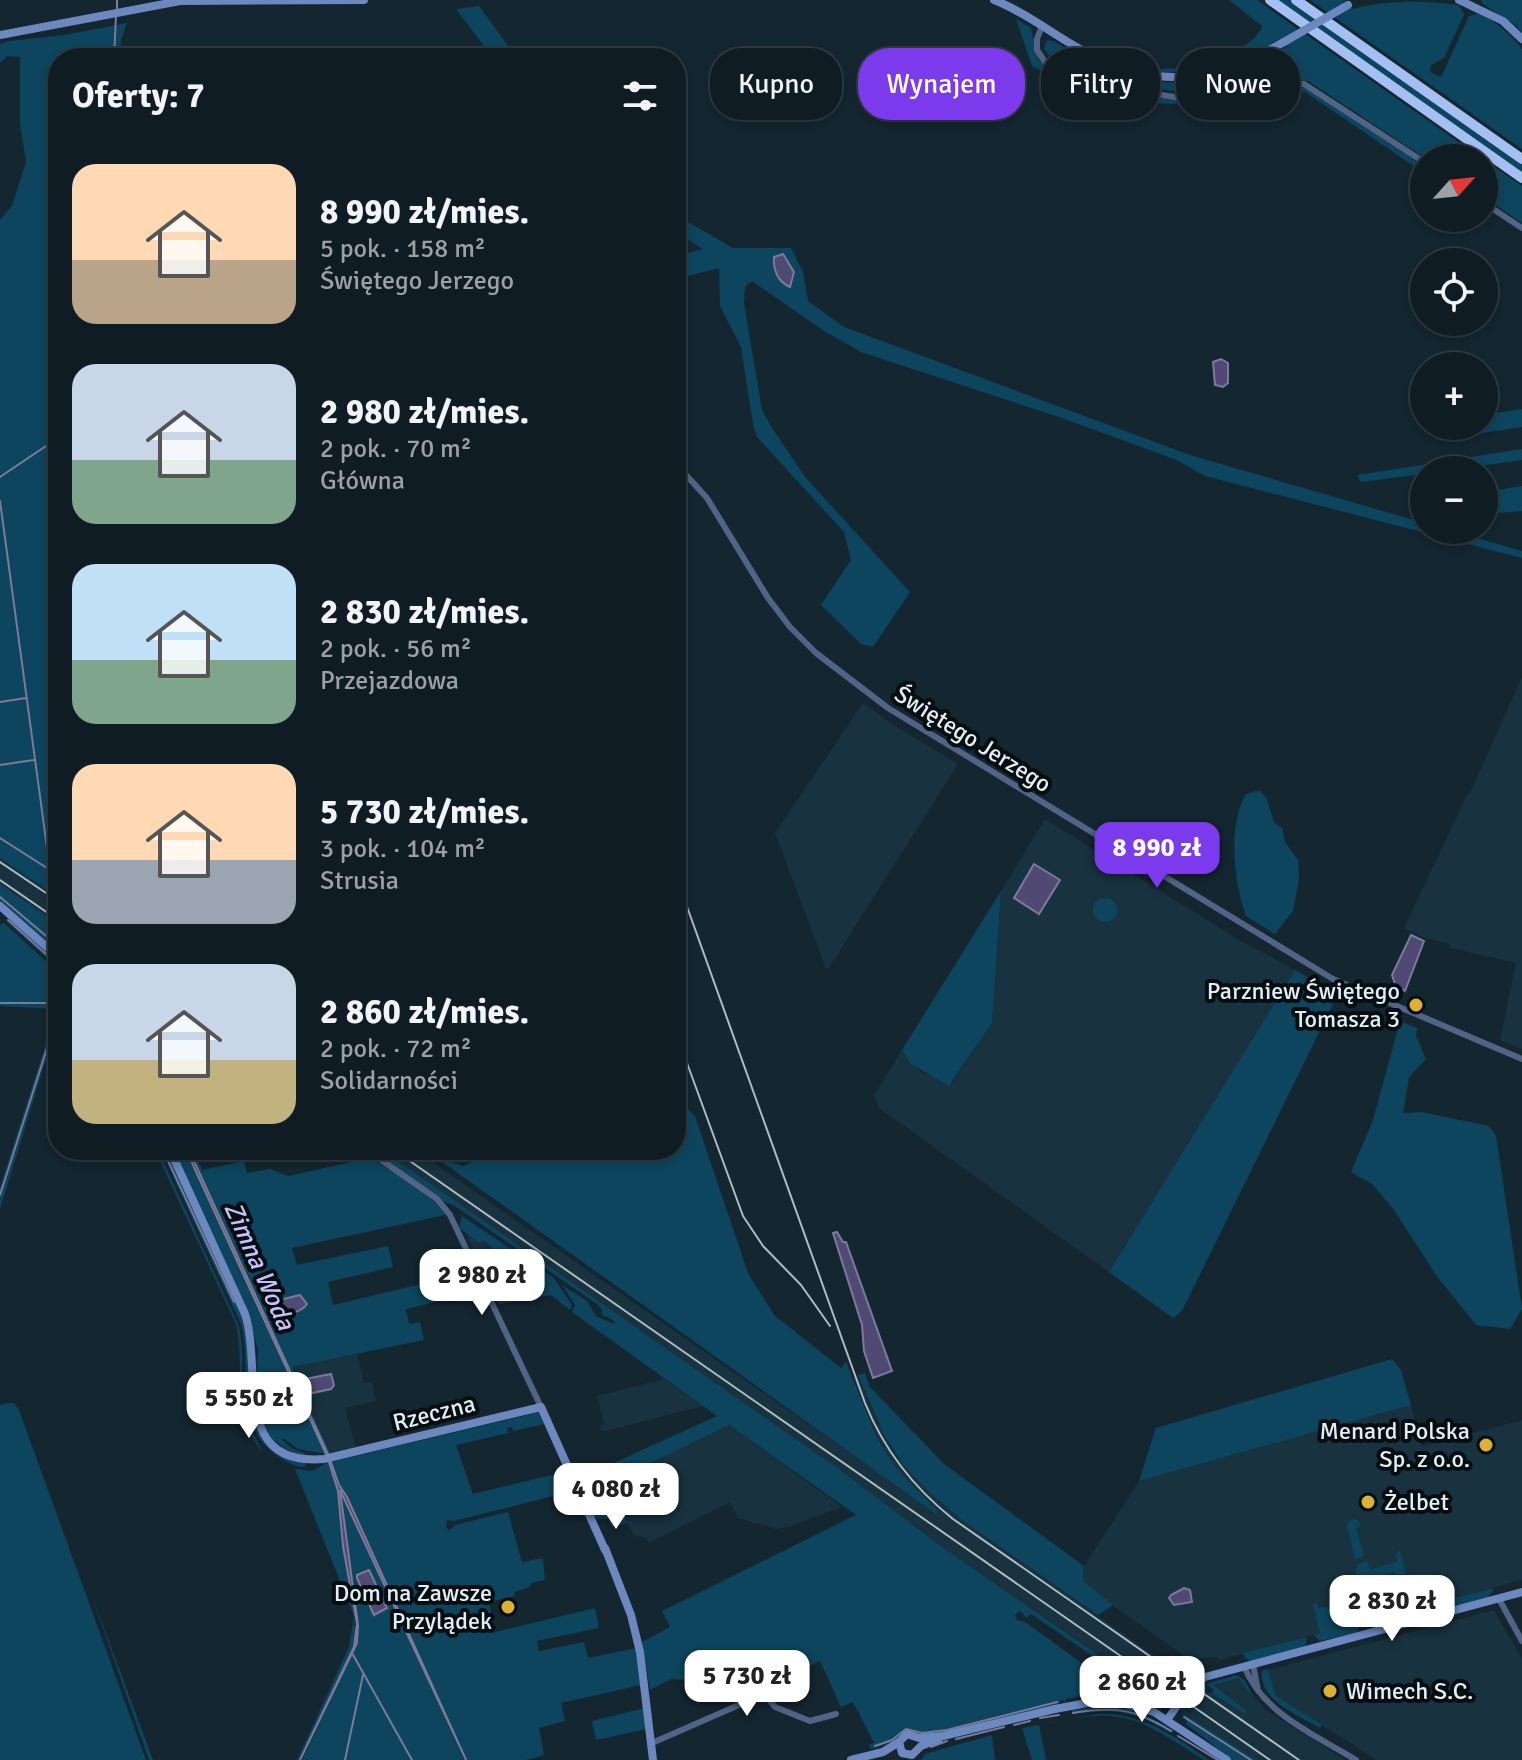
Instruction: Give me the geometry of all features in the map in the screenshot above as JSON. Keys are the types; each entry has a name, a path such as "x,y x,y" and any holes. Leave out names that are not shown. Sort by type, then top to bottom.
{"highway":[{"path":"1270,0 1522,178"},
{"path":"1296,0 1522,159"}],"street":[{"path":"0,35 192,0 364,0"},
{"path":"994,0 1105,63 1133,72 1171,78 1224,71 1249,62 1358,0"},
{"path":"1459,0 1473,2 1503,21 1522,39"},
{"path":"1042,26 1037,50 1045,62 1061,69 1136,91 1181,98 1278,84 1304,84 1410,153"},
{"path":"1498,212 1522,228"},
{"name":"Świętego Jerzego","path":"686,475 707,498 779,613 831,665 899,716 1287,952 1361,992 1522,1059"},
{"path":"0,906 48,948"},
{"name":"Rzeczna","path":"175,1160 245,1314 252,1342 253,1398 259,1426 270,1442 287,1454 304,1459 329,1458 541,1407"},
{"path":"381,1160 437,1199 450,1215 541,1407 628,1607 638,1642 653,1760"},
{"path":"573,1479 600,1470 605,1470 610,1476 610,1494 585,1506"},
{"path":"1167,1720 1199,1680 1522,1592"},
{"path":"1499,1599 1522,1641"},
{"path":"1248,1665 1252,1685 1282,1714 1356,1760"},
{"path":"652,1743 764,1694 775,1707 810,1721 836,1714"},
{"path":"851,1760 883,1752 911,1751 943,1736 1101,1701 1137,1705 1167,1720 1227,1760"}],"shaded area":[{"path":"1229,0 1257,0 1461,144 1410,144 1410,148 1308,81 1300,80 1300,48 1284,48 1288,46 1280,40 1264,48 1241,48 1262,26"},
{"path":"1276,0 1290,0 1495,144 1481,144"},
{"path":"1310,0 1346,0 1343,2 1353,9 1406,2 1459,5 1464,15 1444,58 1431,65 1430,72 1441,77 1469,16 1479,13 1497,25 1522,49 1522,149"},
{"path":"1481,0 1522,0 1522,33 1517,26"},
{"path":"479,6 510,48 485,48 456,9"},
{"path":"1016,19 1031,28 1041,70 1032,66"},
{"path":"127,23 121,48 48,48 48,890 0,858 0,220 12,206 26,162 20,125 20,57 7,56 0,63 0,44"},
{"path":"1047,40 1066,48 1044,48"},
{"path":"1176,68 1176,72 1160,73 1160,69"},
{"path":"1160,81 1176,82 1176,90 1160,89"},
{"path":"1300,87 1311,90 1410,157 1410,163 1305,92 1300,92"},
{"path":"1160,99 1176,100 1176,104 1160,103"},
{"path":"1498,146 1522,163 1522,173 1498,156"},
{"path":"1498,170 1522,186 1522,223 1498,207"},
{"path":"686,221 733,248 791,248 803,272 808,301 844,327 1190,455 1410,519 1410,529 1205,476 1177,460 1059,417 861,352 824,331 752,281 745,287 744,303 762,410 806,478 910,592 873,647 861,644 821,605 851,560 844,532 757,437 741,347 720,306 719,268 686,276 686,253 703,249 686,238"},
{"path":"783,254 794,272 790,287 779,279 774,266 774,257"},
{"path":"1221,359 1228,363 1228,383 1223,387 1215,385 1213,362"},
{"path":"1522,409 1522,427 1498,431 1498,413"},
{"path":"1522,449 1522,460 1498,463 1498,456 1478,456"},
{"path":"1410,467 1410,476 1360,482 1358,475"},
{"path":"1522,486 1522,511 1498,513 1498,490"},
{"path":"1468,544 1498,544 1522,551 1522,558"},
{"path":"1522,677 1522,1049 1500,1040 1516,963 1450,948 1450,944 1425,938 1404,928"},
{"path":"863,703 958,764 827,971 775,833"},
{"path":"1260,790 1267,799 1274,822 1282,828 1285,842 1298,860 1299,879 1293,911 1275,934 1246,916 1238,888 1234,855 1240,807 1246,794"},
{"path":"1045,819 1236,938 1295,970 1109,1272 879,1108 874,1095 902,1050 911,1064 923,1073 953,1082 992,1023 1001,891"},
{"path":"0,858 48,890 48,917 0,884"},
{"path":"1034,864 1060,880 1039,914 1014,898"},
{"path":"0,884 48,917 48,944 0,903"},
{"path":"1001,891 992,1023 949,1086 911,1064 902,1050"},
{"path":"1105,898 1116,905 1117,910 1110,921 1105,922 1094,915 1093,910 1100,899"},
{"path":"9,919 48,953 48,959 6,921"},
{"path":"4,923 48,963 48,1009 0,1006 0,925"},
{"path":"1411,935 1424,941 1405,991 1396,987 1392,975"},
{"path":"1295,970 1338,994 1182,1311 1173,1318 1109,1272"},
{"path":"1400,1021 1417,1028 1416,1036 1426,1059 1409,1077 1403,1113 1422,1112 1489,1126 1496,1136 1522,1309 1510,1329 1476,1325 1436,1275 1394,1210 1372,1184 1351,1172 1373,1120"},
{"path":"48,1037 48,1053 0,1209 0,1187"},
{"path":"686,1107 695,1116 748,1273 774,1315 841,1368 846,1362 877,1438 897,1469 938,1511 936,1514 440,1160 463,1166 475,1160 686,1160"},
{"path":"160,1160 163,1160 238,1324 245,1414 263,1454 243,1414 236,1324"},
{"path":"166,1160 171,1160 241,1314 249,1349 249,1401 254,1425 267,1443 298,1461 306,1462 305,1467 287,1462 271,1451 259,1438 252,1423 246,1391 241,1324"},
{"path":"178,1160 191,1160 326,1454 298,1449 283,1438 293,1449 307,1454 285,1449 263,1427 256,1387 258,1350 249,1317"},
{"path":"191,1160 194,1160 326,1454"},
{"path":"194,1160 198,1160 202,1170 244,1161 247,1173 270,1169 288,1176 373,1160 421,1190 445,1215 292,1248 297,1265 388,1246 393,1267 328,1282 333,1305 451,1277 456,1297 406,1309 409,1324 420,1322 424,1340 292,1367 328,1454"},
{"path":"385,1160 395,1160 836,1467 938,1544 1172,1706 1170,1709 1158,1701 1164,1708 1145,1700 1146,1695 1155,1698 1146,1691 1142,1695 1136,1693 1134,1684 1131,1685 1127,1679 1031,1614 1027,1618 1020,1611 1015,1615 1017,1620 1025,1622 1083,1664 1122,1686 1123,1694 1092,1694 1066,1699 1066,1703 1062,1699 1058,1705 941,1733 920,1735 907,1731 896,1741 871,1749 869,1745 874,1743 853,1702 841,1707 820,1661 763,1688 759,1681 731,1693 728,1689 710,1698 692,1680 671,1679 650,1690 642,1642 670,1627 662,1611 856,1515 729,1425 614,1481 609,1465 717,1416 572,1312 575,1305 562,1285 587,1301 596,1316 614,1324 615,1321 601,1314 602,1309 597,1304 455,1206 440,1200"},
{"path":"395,1160 429,1160 936,1513 938,1511 897,1469 877,1438 853,1377 858,1375 892,1449 903,1465 945,1507 1211,1696 1222,1698 1245,1714 1247,1711 1214,1684 1238,1678 1266,1710 1345,1760 1257,1760 938,1544 792,1436"},
{"path":"462,1216 553,1277 572,1305 570,1310 551,1295 499,1304 486,1275 514,1270 484,1241 479,1243 459,1228"},
{"path":"837,1232 846,1242 892,1371 873,1378 864,1351 862,1325 833,1233"},
{"path":"465,1233 479,1243 483,1241 514,1271 486,1275"},
{"path":"300,1295 307,1304 301,1310 274,1314 272,1302"},
{"path":"357,1352 364,1383 372,1382 376,1401 345,1408 356,1447 330,1453 292,1367"},
{"path":"1392,1359 1401,1370 1411,1405 1139,1481 1156,1428"},
{"path":"865,1373 870,1387 944,1464 1084,1566 1083,1581 1113,1605 1098,1615 962,1520 930,1493 903,1465 883,1433 858,1375"},
{"path":"331,1374 334,1385 331,1389 308,1394 305,1379"},
{"path":"664,1379 703,1406 601,1432 600,1427 604,1423 597,1396"},
{"path":"14,1403 19,1410 146,1760 0,1760 0,1405"},
{"path":"1411,1405 1422,1446 1522,1420 1522,1580 1220,1660 1216,1657 1190,1660 1083,1581 1084,1566 1139,1481"},
{"path":"539,1413 544,1424 513,1431 512,1427 507,1428 508,1433 456,1445 473,1494 564,1472 573,1491 454,1521 447,1520 446,1528 450,1530 455,1525 508,1512 522,1562 543,1558 545,1580 531,1583 530,1587 515,1592 514,1596 489,1602 495,1632 595,1608 599,1628 537,1641 539,1651 584,1642 588,1658 636,1648 641,1685 561,1703 565,1721 539,1728 544,1755 526,1760 466,1760 331,1462"},
{"path":"729,1425 842,1507 776,1529 738,1518 730,1502 649,1543 646,1538 635,1536 627,1523 615,1480"},
{"path":"329,1462 338,1490 344,1493 464,1760 302,1760 357,1643 358,1625 340,1499 354,1615 295,1469 312,1471"},
{"path":"329,1462 466,1760 340,1490 358,1625 357,1643 300,1760 354,1647 357,1624 343,1546 338,1491"},
{"path":"599,1472 608,1492 589,1500 579,1480"},
{"path":"619,1497 627,1523 613,1527 609,1522 612,1519 595,1519 598,1518 591,1508 594,1505"},
{"path":"1351,1519 1358,1520 1361,1526 1356,1528 1364,1556 1355,1559 1347,1526"},
{"path":"1400,1549 1407,1579 1397,1582 1394,1572 1360,1581 1361,1586 1358,1587 1354,1576 1358,1564 1367,1561 1370,1569 1397,1562 1396,1554"},
{"path":"369,1570 387,1608 374,1615 357,1578 357,1575"},
{"path":"1440,1581 1446,1600 1494,1588 1488,1598 1375,1628 1367,1625 1366,1621 1415,1608 1410,1589"},
{"path":"88,1585 153,1760 149,1760"},
{"path":"1184,1588 1190,1590 1192,1602 1174,1605 1169,1598"},
{"path":"1346,1596 1350,1608 1355,1607 1359,1629 1320,1641 1314,1635 1320,1633 1313,1604 1316,1603 1318,1608 1330,1608 1344,1604 1343,1597"},
{"path":"1494,1610 1522,1659 1522,1760 1377,1760 1274,1695 1268,1670"},
{"path":"354,1617 354,1647 306,1749 297,1760 349,1647"},
{"path":"1307,1637 1305,1647 1250,1661 1244,1657 1243,1653"},
{"path":"1268,1669 1275,1695 1322,1725 1320,1728 1273,1699 1263,1682 1262,1671"},
{"path":"1237,1675 1245,1681 1254,1698 1238,1678 1214,1685 1247,1711 1245,1714 1199,1688 1204,1685 1207,1688 1205,1691 1211,1694 1214,1690 1205,1684"},
{"path":"1101,1706 1133,1709 1174,1730 1171,1733 1124,1713 1100,1711 1072,1714 1072,1710"},
{"path":"645,1708 647,1729 596,1740 592,1721"},
{"path":"1181,1712 1257,1760 1233,1760 1186,1724"},
{"path":"1097,1714 1113,1714 1142,1721 1209,1760 1126,1718 1091,1716 1068,1719"},
{"path":"1061,1721 1039,1725 1046,1760 1032,1760 1022,1728"},
{"path":"992,1735 995,1760 921,1760 925,1754"}],"waterway":[{"name":"Zimna Woda","path":"117,0 117,9"},
{"name":"Zimna Woda","path":"114,48 116,15"},
{"path":"0,477 48,445"},
{"path":"0,501 48,855"},
{"path":"0,702 26,698"},
{"path":"0,765 34,760"},
{"path":"0,838 48,869"},
{"path":"0,897 48,938"},
{"path":"8,920 48,956"},
{"path":"0,1003 48,1003"},
{"path":"0,1195 48,1045"},
{"path":"168,1160 234,1302"},
{"path":"352,1653 412,1760"},
{"path":"345,1760 363,1675"},
{"path":"875,1746 892,1740 906,1729 922,1733 947,1730 1057,1702"},
{"path":"1073,1713 1124,1711 1171,1731"},
{"path":"1040,1718 1059,1715"},
{"path":"1184,1717 1251,1760"},
{"path":"1014,1725 1030,1721"},
{"path":"956,1739 1004,1727"},
{"path":"1178,1736 1218,1760"},
{"path":"931,1747 947,1741"}],"railway":[{"path":"0,862 48,894"},
{"path":"0,880 48,913"},
{"path":"686,904 865,1403 891,1452 925,1494 953,1519 1299,1760"},
{"path":"686,1060 743,1216 763,1246 801,1285 830,1326"},
{"path":"408,1160 1270,1760"}],"place":[{"name":"Parzniew Świętego Tomasza 3","path":"1416,1005"},
{"name":"Menard Polska Sp. z o.o.","path":"1486,1445"},
{"name":"Żelbet","path":"1368,1502"},
{"name":"Dom na Zawsze Przylądek","path":"508,1607"},
{"name":"Wimech S.C.","path":"1330,1691"}]}
